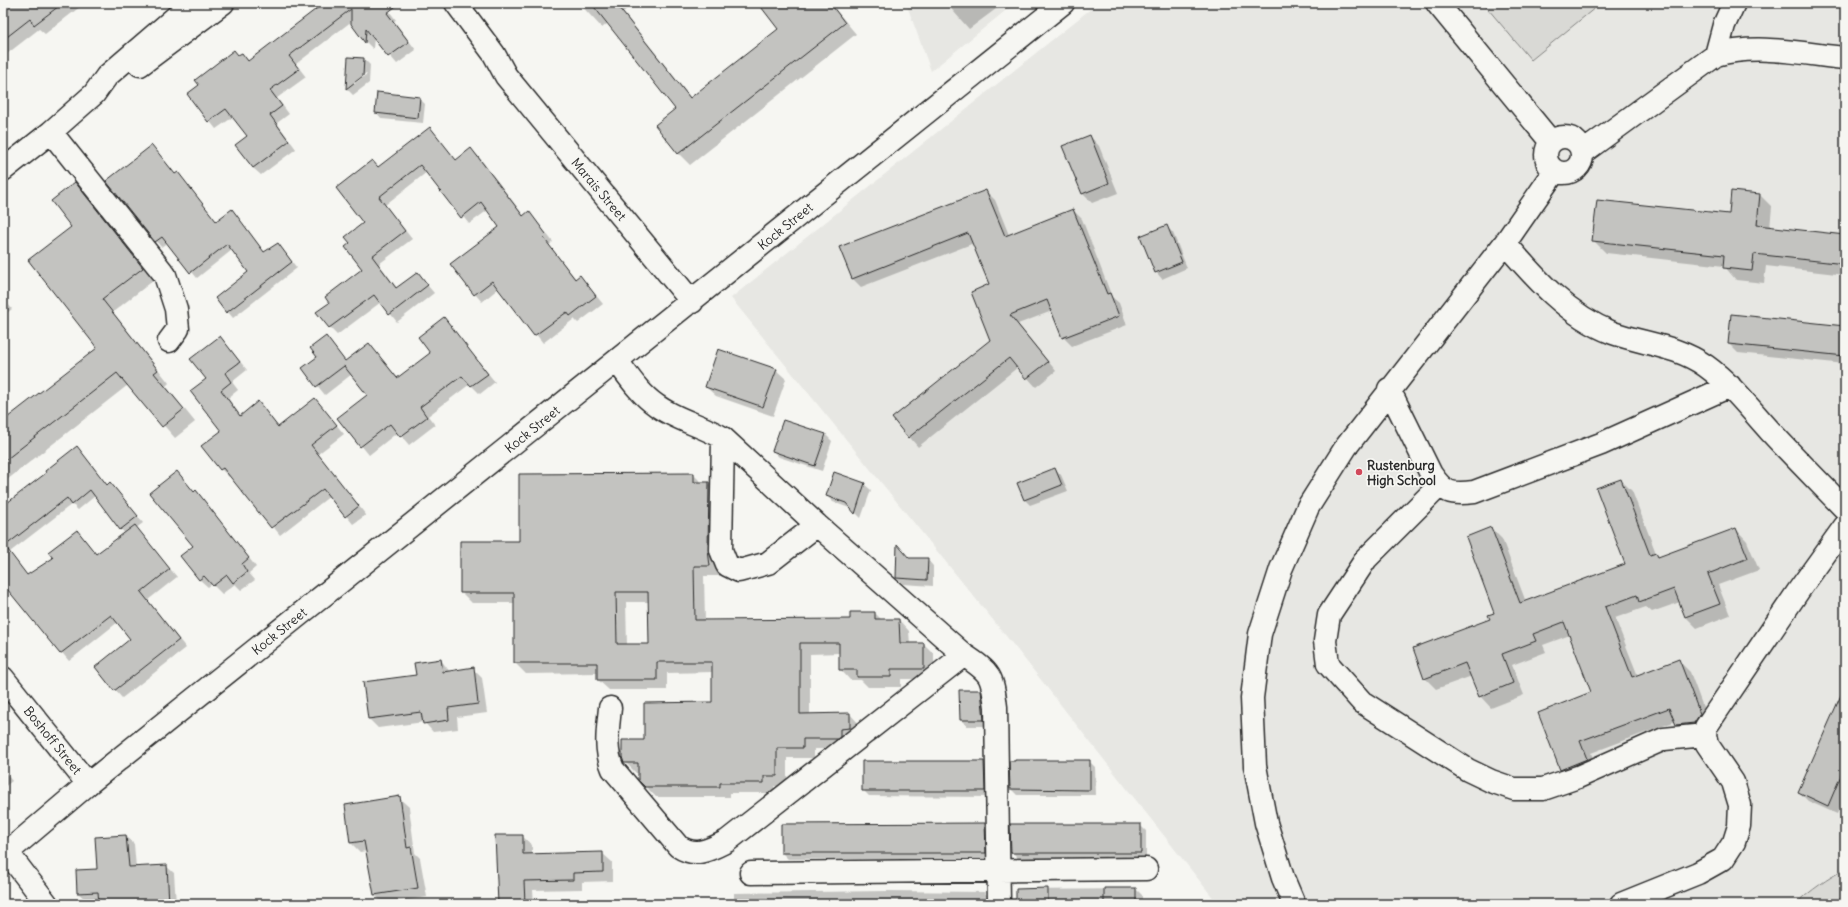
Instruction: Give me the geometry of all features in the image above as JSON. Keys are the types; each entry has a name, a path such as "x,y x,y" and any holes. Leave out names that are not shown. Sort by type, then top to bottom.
{"street":[{"path":"94,94 106,76 192,3"},
{"path":"3,170 94,94 114,84 223,3"},
{"name":"Marais Street","path":"439,3 485,59 506,76"},
{"name":"Marais Street","path":"456,3 494,54 506,76 692,302"},
{"name":"Kock Street","path":"5,854 88,784 692,302 1063,3"},
{"path":"1437,3 1551,142"},
{"path":"1716,55 1724,25 1734,3"},
{"path":"1582,153 1716,55 1734,50 1751,49 1845,58"},
{"path":"50,132 165,275 176,309 178,329 169,341"},
{"path":"1560,137 1570,138 1578,143 1582,153 1581,162 1574,170 1565,173 1555,171 1547,163 1546,152 1551,142 1560,137"},
{"path":"1294,904 1283,878 1266,823 1255,766 1252,698 1260,634 1281,569 1308,507 1346,447 1505,243 1555,171"},
{"path":"1505,243 1539,282 1558,299 1586,318 1612,332 1666,347 1692,358 1705,366 1730,386 1769,430 1845,509"},
{"path":"617,361 644,395 657,406 710,430 723,438 817,525 964,655 983,668 990,677 994,690 997,740 999,904"},
{"path":"1389,390 1431,474 1440,486 1447,492 1458,494 1474,492 1601,444 1730,386"},
{"path":"723,438 720,550 727,566 739,571 768,563 817,525"},
{"path":"1440,486 1366,559 1329,616 1325,641 1328,664 1362,702 1468,770 1491,781 1514,789 1543,789 1578,777 1664,739 1705,735"},
{"path":"1621,904 1698,873 1723,859 1734,842 1739,826 1740,805 1733,782 1707,744 1705,735 1706,727 1845,526"},
{"path":"610,708 607,738 608,757 613,770 678,846 687,852 698,853 727,841 964,655"},
{"name":"Boshoff Street","path":"3,678 88,784"},
{"path":"5,854 47,904"},
{"path":"751,873 1146,870"}],"shaded area":[{"path":"906,3 1015,3 931,71"},
{"name":"Rustenburg High School","path":"1098,3 1845,3 1845,904 1218,904 1015,647 731,298"},
{"path":"1483,3 1601,3 1531,60"},
{"path":"1845,869 1845,904 1796,904 1819,885"}],"building":[{"path":"3,3 63,3 34,25 30,19 3,40"},
{"path":"324,3 400,3 387,13 409,42 388,57 366,29 365,43 351,24 351,9 289,56 299,69 270,90 282,106 270,115 289,141 253,168 235,145 247,136 226,109 208,122 187,94 199,85 195,80 234,50 238,55 242,53 248,61"},
{"path":"591,3 615,3 690,98 778,29 758,3 830,3 845,23 678,154 655,125 675,109"},
{"path":"348,57 364,58 363,76 346,89"},
{"path":"377,92 420,97 418,118 375,113"},
{"path":"430,127 456,160 471,148 523,216 529,211 546,234 543,237 575,279 580,275 596,296 570,316 567,312 534,336 492,281 474,295 450,264 499,227 481,202 461,218 420,165 379,197 405,231 372,256 396,288 418,272 428,285 389,315 374,295 329,328 316,312 329,303 325,297 362,269 345,247 350,243 345,237 363,223 336,188 372,160 378,167"},
{"path":"1090,135 1109,183 1082,194 1062,146"},
{"path":"152,145 175,174 178,172 216,221 232,209 264,252 278,243 292,262 226,313 215,298 248,272 227,244 190,273 162,237 155,242 106,181"},
{"path":"75,182 143,268 102,299 158,370 154,373 184,409 162,427 117,373 3,462 3,421 97,348 28,260 71,227 51,201"},
{"path":"986,190 1005,236 1073,209 1107,294 1110,293 1119,316 1062,338 1047,300 1010,315 1048,362 1026,379 1009,358 908,438 892,418 990,340 971,292 989,284 968,233 852,279 839,247"},
{"path":"1731,191 1760,194 1757,225 1845,235 1845,264 1754,254 1752,271 1723,268 1724,255 1592,241 1597,200 1729,214"},
{"path":"1167,225 1182,262 1155,273 1140,236"},
{"path":"1731,314 1845,326 1845,356 1728,344"},
{"path":"444,317 488,374 471,386 462,376 420,407 427,417 400,437 390,424 360,447 337,418 367,395 344,366 316,387 302,368 317,357 310,348 326,336 345,361 369,343 397,378 430,353 418,337"},
{"path":"220,336 240,362 225,373 231,382 221,390 240,416 258,401 278,427 315,398 337,425 311,445 359,506 345,517 323,489 271,528 223,468 220,470 201,446 221,431 190,391 206,379 190,359"},
{"path":"718,349 777,369 763,407 705,387"},
{"path":"783,420 826,434 815,466 772,451"},
{"path":"77,446 107,485 110,482 138,516 120,530 90,490 72,505 67,498 5,546 27,575 53,558 48,552 77,530 96,554 135,525 170,569 141,592 179,640 114,691 95,667 130,639 111,615 60,654 3,584 3,506 46,473 45,471"},
{"path":"1055,468 1062,485 1024,500 1017,483"},
{"path":"177,471 194,492 196,490 249,558 242,564 247,572 233,583 227,575 213,586 204,576 199,580 180,556 193,546 149,493"},
{"path":"834,472 865,483 855,514 846,503 826,496"},
{"path":"694,473 694,482 709,482 708,550 710,566 694,566 695,620 850,619 850,612 875,612 875,619 899,619 900,643 924,643 924,669 891,669 891,677 857,677 857,670 839,670 839,643 800,643 800,714 850,713 850,728 840,729 840,737 837,739 803,739 803,748 777,748 777,776 764,776 764,783 720,783 720,787 645,787 638,780 638,763 624,763 622,757 622,740 644,740 644,703 712,702 712,662 657,662 657,680 597,680 597,663 514,663 514,593 460,593 460,541 519,541 519,474","holes":["616,592 648,592 649,644 617,644"]},
{"path":"1621,479 1650,555 1656,553 1658,557 1736,528 1748,558 1708,574 1720,604 1685,617 1674,589 1639,602 1637,595 1605,607 1632,677 1679,659 1700,714 1694,723 1676,725 1669,708 1580,741 1587,759 1560,770 1538,713 1591,692 1564,622 1533,634 1536,641 1502,654 1513,683 1479,697 1465,663 1424,679 1413,648 1490,619 1488,615 1494,613 1466,537 1491,527 1520,603 1625,564 1596,488"},
{"path":"897,544 909,558 928,558 927,580 896,578"},
{"path":"441,659 443,672 474,667 478,704 448,708 449,720 423,724 421,712 368,719 363,682 416,675 414,663"},
{"path":"1845,686 1845,766 1828,806 1798,792"},
{"path":"959,690 981,690 984,720 960,720"},
{"path":"1090,760 1090,790 1010,789 1009,761"},
{"path":"862,761 984,761 985,791 862,791"},
{"path":"400,796 407,848 411,847 418,888 374,895 364,841 350,843 345,805"},
{"path":"985,823 986,853 781,853 781,824"},
{"path":"1010,824 1141,824 1141,853 1011,853"},
{"path":"126,835 129,867 167,865 169,904 99,904 98,892 77,893 76,870 97,869 95,837"},
{"path":"495,835 523,835 523,854 603,852 603,872 573,873 573,880 524,881 525,904 498,904"},
{"path":"1048,888 1048,904 1016,904 1016,889"},
{"path":"1104,888 1136,888 1136,904 1104,904"}],"place":[{"name":"Rustenburg High School","path":"1359,472"}]}
